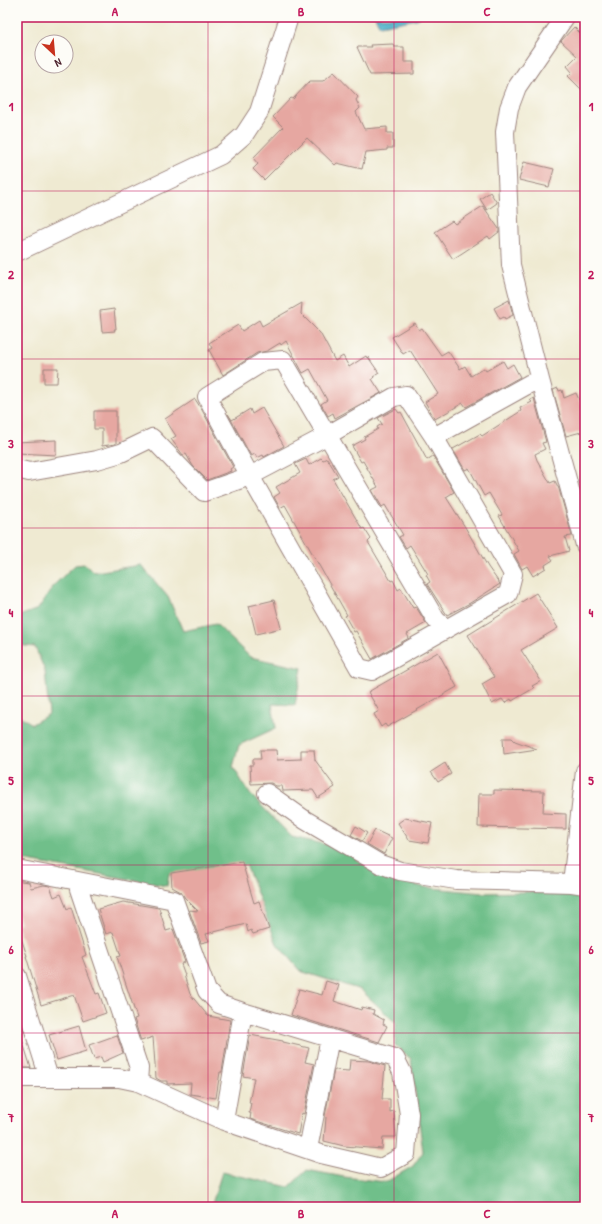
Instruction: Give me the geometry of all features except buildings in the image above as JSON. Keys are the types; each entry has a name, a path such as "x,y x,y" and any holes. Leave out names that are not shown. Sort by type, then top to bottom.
{"street":[{"path":"17,252 221,154 244,136 259,112 289,17"},
{"path":"565,17 517,87 509,108 505,132 511,265 540,380 585,545"},
{"path":"17,469 29,472 97,460 121,453 152,438 204,492 250,476 328,435 394,397 406,395 434,437 512,574 508,594 445,628 372,671 359,668 250,476 207,397 264,362 283,360 328,435 436,620 445,628"},
{"path":"434,437 529,384 540,380"},
{"path":"267,793 305,820 380,864 400,871 456,880 578,884 585,771"},
{"path":"17,869 174,900 207,990 219,1004 395,1058 402,1072 409,1114 406,1154 381,1168 321,1154 224,1121 138,1082 119,1078 17,1078"},
{"path":"81,882 78,889 139,1068 138,1082"},
{"path":"17,976 49,1078"},
{"path":"224,1121 243,1012"},
{"path":"308,1149 330,1038"}],"green space":[{"path":"85,564 95,572 141,565 168,597 183,631 216,624 250,657 302,668 295,705 272,704 276,728 239,745 233,767 250,794 292,837 337,847 384,877 423,887 482,893 567,891 585,893 585,1207 211,1207 222,1172 289,1187 307,1170 344,1177 386,1182 413,1166 423,1152 411,1059 395,1045 396,1023 361,990 300,971 277,944 246,865 169,874 167,886 17,859 17,714 32,724 49,714 45,671 35,647 17,645 17,617 38,609 55,584 75,565"}],"water":[{"path":"375,17 420,17 417,19 380,26"}]}
